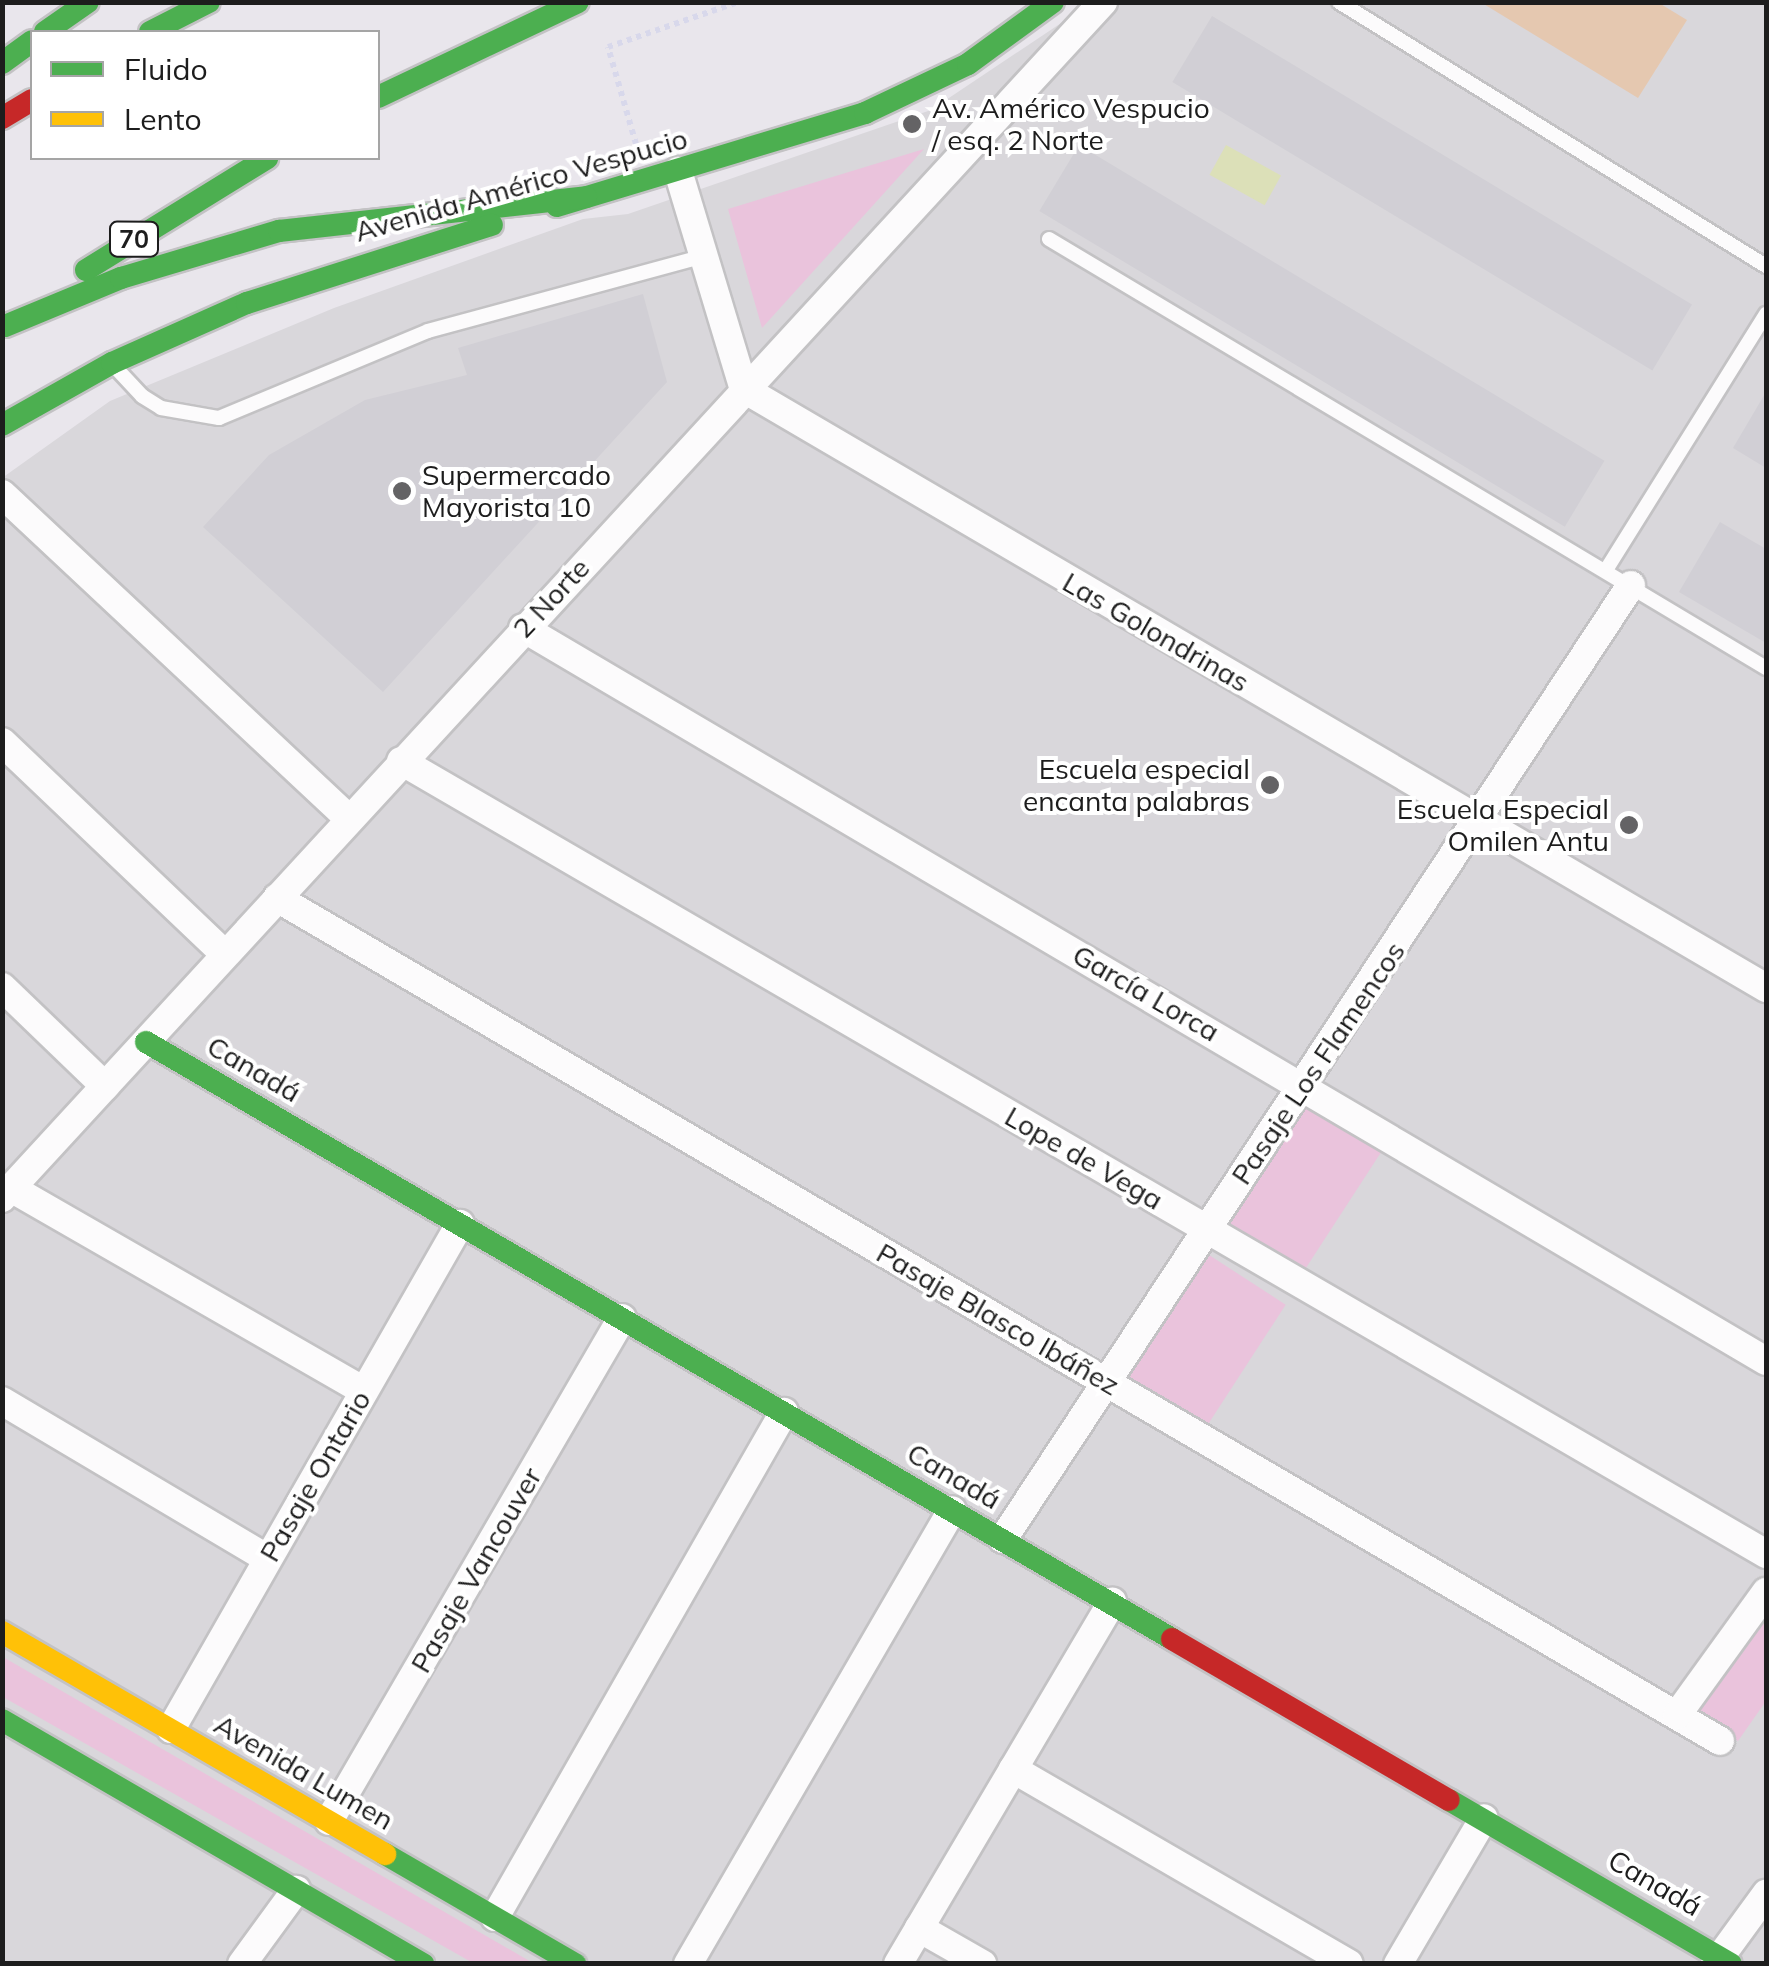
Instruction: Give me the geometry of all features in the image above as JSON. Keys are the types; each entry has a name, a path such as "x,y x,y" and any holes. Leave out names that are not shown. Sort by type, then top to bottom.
{"main road":[{"path":"47,30 88,2"},
{"path":"154,30 209,2"},
{"path":"380,96 578,2"},
{"name":"Avenida Américo Vespucio","path":"2,426 112,363 297,285 824,128 897,100 968,64 1053,2"},
{"path":"2,64 30,43"},
{"path":"2,118 30,101"},
{"name":"70","path":"4,327 107,256 265,160"},
{"path":"4,327 121,278 280,231 586,197"},
{"name":"Canadá","path":"146,1042 1484,1818 1722,1961"},
{"name":"Avenida Lumen","path":"2,1632 575,1964"},
{"path":"2,1720 424,1964"}],"street":[{"name":"2 Norte","path":"7,1193 400,761 1103,2"},
{"path":"678,171 744,389"},
{"name":"Las Golondrinas","path":"744,389 1766,988"},
{"path":"2,494 348,818"},
{"name":"Pasaje Los Flamencos","path":"1003,1539 1630,585"},
{"name":"García Lorca","path":"523,628 1766,1361"},
{"path":"2,742 225,954"},
{"name":"Lope de Vega","path":"400,761 1766,1554"},
{"name":"Pasaje Blasco Ibáñez","path":"277,898 1720,1740"},
{"path":"2,988 105,1086"},
{"path":"7,1193 364,1392"},
{"name":"Pasaje Ontario","path":"171,1729 460,1224"},
{"name":"Pasaje Vancouver","path":"329,1821 622,1318"},
{"path":"2,1401 268,1559"},
{"path":"495,1917 784,1412"},
{"path":"688,1964 952,1510"},
{"path":"1677,1716 1766,1592"},
{"path":"898,1964 1112,1602"},
{"path":"1013,1768 1349,1964"},
{"path":"1398,1964 1484,1818"},
{"path":"242,1964 296,1890"},
{"path":"1722,1961 1766,1894"},
{"path":"919,1928 982,1964"}],"lane":[{"path":"1338,2 1766,266"},
{"path":"1049,239 1766,668"},
{"path":"112,363 134,389 162,408 199,418 219,418 428,331 704,256"},
{"path":"1606,570 1766,314"}],"path":[{"path":"642,181 641,159 608,47 738,2"}],"shaded area":[{"path":"1091,3 1766,3 1766,1963 3,1963 2,478 110,401 334,308 583,219 628,214 931,110"},
{"path":"1482,3 1659,3 1687,20 1638,98"},
{"path":"1226,145 1281,176 1265,205 1210,175"},
{"path":"924,149 762,328 728,209"},
{"path":"1303,1098 1383,1150 1301,1276 1221,1224"},
{"path":"1206,1253 1286,1305 1204,1431 1124,1379"},
{"path":"1766,1604 1766,1701 1738,1741 1692,1708"},
{"path":"3,1657 533,1963 473,1963 3,1697"}],"building":[{"path":"1212,16 1692,304 1652,370 1172,82"},
{"path":"1079,145 1604,461 1565,527 1039,211"},
{"name":"Supermercado Mayorista 10","path":"643,294 667,382 383,692 203,527 269,455 365,400 467,375 458,348"},
{"path":"1766,392 1766,468 1733,448"},
{"path":"1720,522 1766,549 1766,643 1679,592"}],"traffic: fast":[{"path":"48,30 88,2"},
{"path":"154,30 209,2"},
{"path":"380,96 578,2"},
{"path":"557,206 865,113 968,64 1053,2"},
{"path":"2,63 30,42"},
{"path":"86,270 264,160"},
{"path":"5,326 121,278 279,231 586,197"},
{"path":"2,425 112,363 247,303 492,225"},
{"path":"146,1042 1172,1639"},
{"path":"2,1720 423,1964"},
{"path":"1449,1800 1731,1964"},
{"path":"385,1854 575,1964"}],"traffic: slow":[{"path":"2,1632 385,1854"}],"traffic: jam":[{"path":"2,118 30,101"},
{"path":"1172,1639 1449,1800"}],"place":[{"name":"Av. Américo Vespucio / esq. 2 Norte","path":"912,124"},
{"name":"Supermercado Mayorista 10","path":"402,491"},
{"name":"Escuela especial encanta palabras","path":"1270,785"},
{"name":"Escuela Especial Omilen Antu","path":"1629,825"}]}
